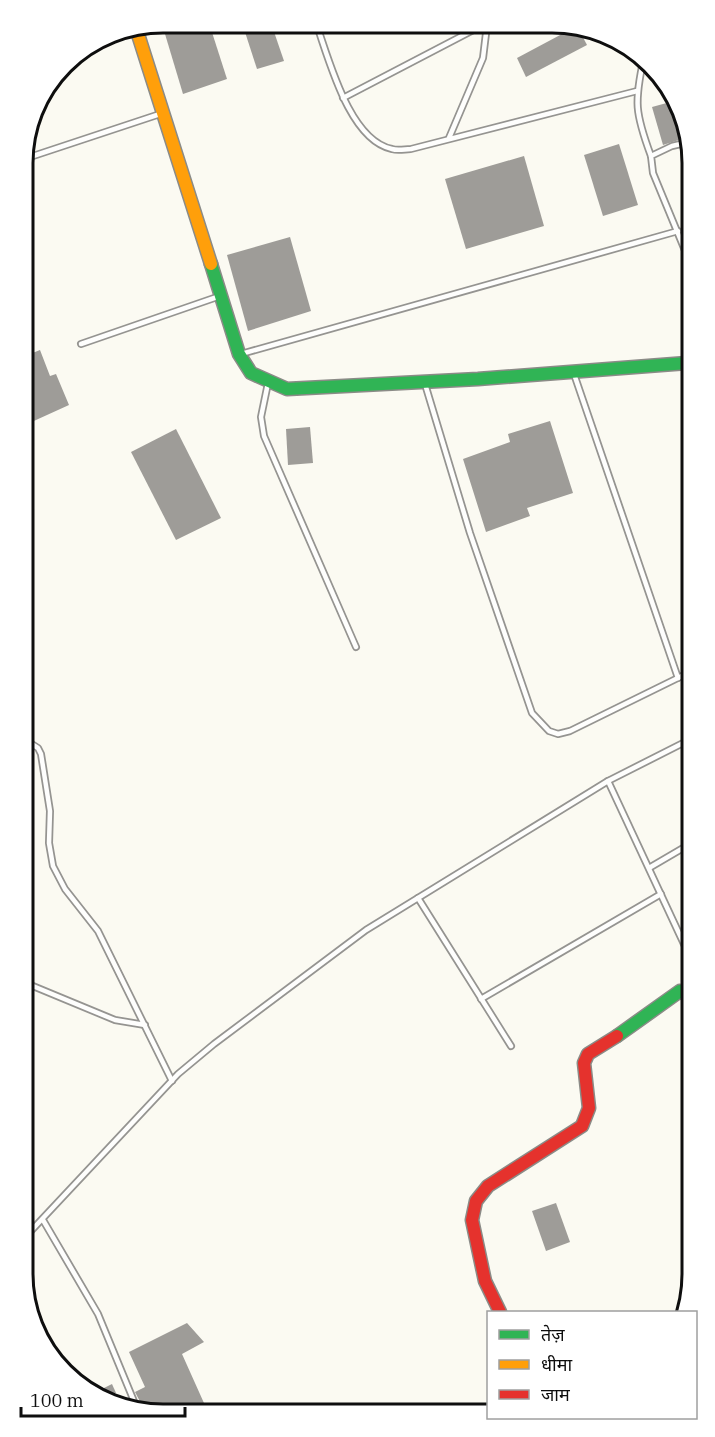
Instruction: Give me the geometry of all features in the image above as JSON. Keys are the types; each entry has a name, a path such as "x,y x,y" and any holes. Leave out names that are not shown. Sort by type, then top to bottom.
{"street":[{"path":"138,35 239,354 251,374 287,389 424,382 682,363"},
{"path":"500,1311 485,1281 472,1220 476,1201 488,1186 582,1126 589,1108 584,1063 592,1049 650,1015 680,991 682,993"}],"lane":[{"path":"320,33 343,98 368,134 392,150 411,149 637,91"},
{"path":"343,98 469,33"},
{"path":"449,138 478,75 483,58 485,33"},
{"path":"642,69 637,91 638,120 651,156 653,173 682,242"},
{"path":"33,156 163,113"},
{"path":"651,156 681,144"},
{"path":"239,354 678,231"},
{"path":"81,344 221,296"},
{"path":"573,371 678,678"},
{"path":"424,382 470,533 532,713 542,726 558,734 570,731 682,676"},
{"path":"268,383 261,417 264,436 356,647"},
{"path":"33,1230 172,1081 214,1044 366,930 608,782 682,744"},
{"path":"33,745 41,754 50,811 53,866 65,889 98,931 172,1081"},
{"path":"608,782 682,940"},
{"path":"649,868 682,849"},
{"path":"481,999 661,894"},
{"path":"418,898 511,1046"},
{"path":"33,986 115,1020 145,1025"},
{"path":"43,1221 98,1314 134,1401"}],"building":[{"path":"212,33 227,79 183,94 165,34"},
{"path":"245,33 274,33 284,61 257,69"},
{"path":"563,34 582,36 587,45 526,77 517,58"},
{"path":"668,103 680,140 663,145 652,107"},
{"path":"619,144 638,205 603,216 584,155"},
{"path":"524,156 544,226 466,249 445,179"},
{"path":"290,237 311,311 248,331 227,255"},
{"path":"40,350 50,376 56,374 69,405 33,421 33,353"},
{"path":"550,421 573,493 527,508 530,516 486,532 463,459 510,442 508,434"},
{"path":"310,427 313,463 288,465 286,429"},
{"path":"176,429 221,518 176,540 131,452"},
{"path":"556,1203 570,1242 546,1251 532,1211"},
{"path":"187,1323 204,1342 182,1354 204,1404 140,1402 135,1392 145,1387 129,1352"},
{"path":"112,1384 116,1393 114,1394 102,1389"}],"traffic: fast":[{"path":"211,264 239,354 251,373 287,389 478,379 682,363"},
{"path":"617,1036 682,992"}],"traffic: slow":[{"path":"138,35 211,264"}],"traffic: jam":[{"path":"500,1311 485,1281 472,1220 476,1201 488,1186 582,1126 589,1108 584,1063 588,1054 617,1036"}]}
